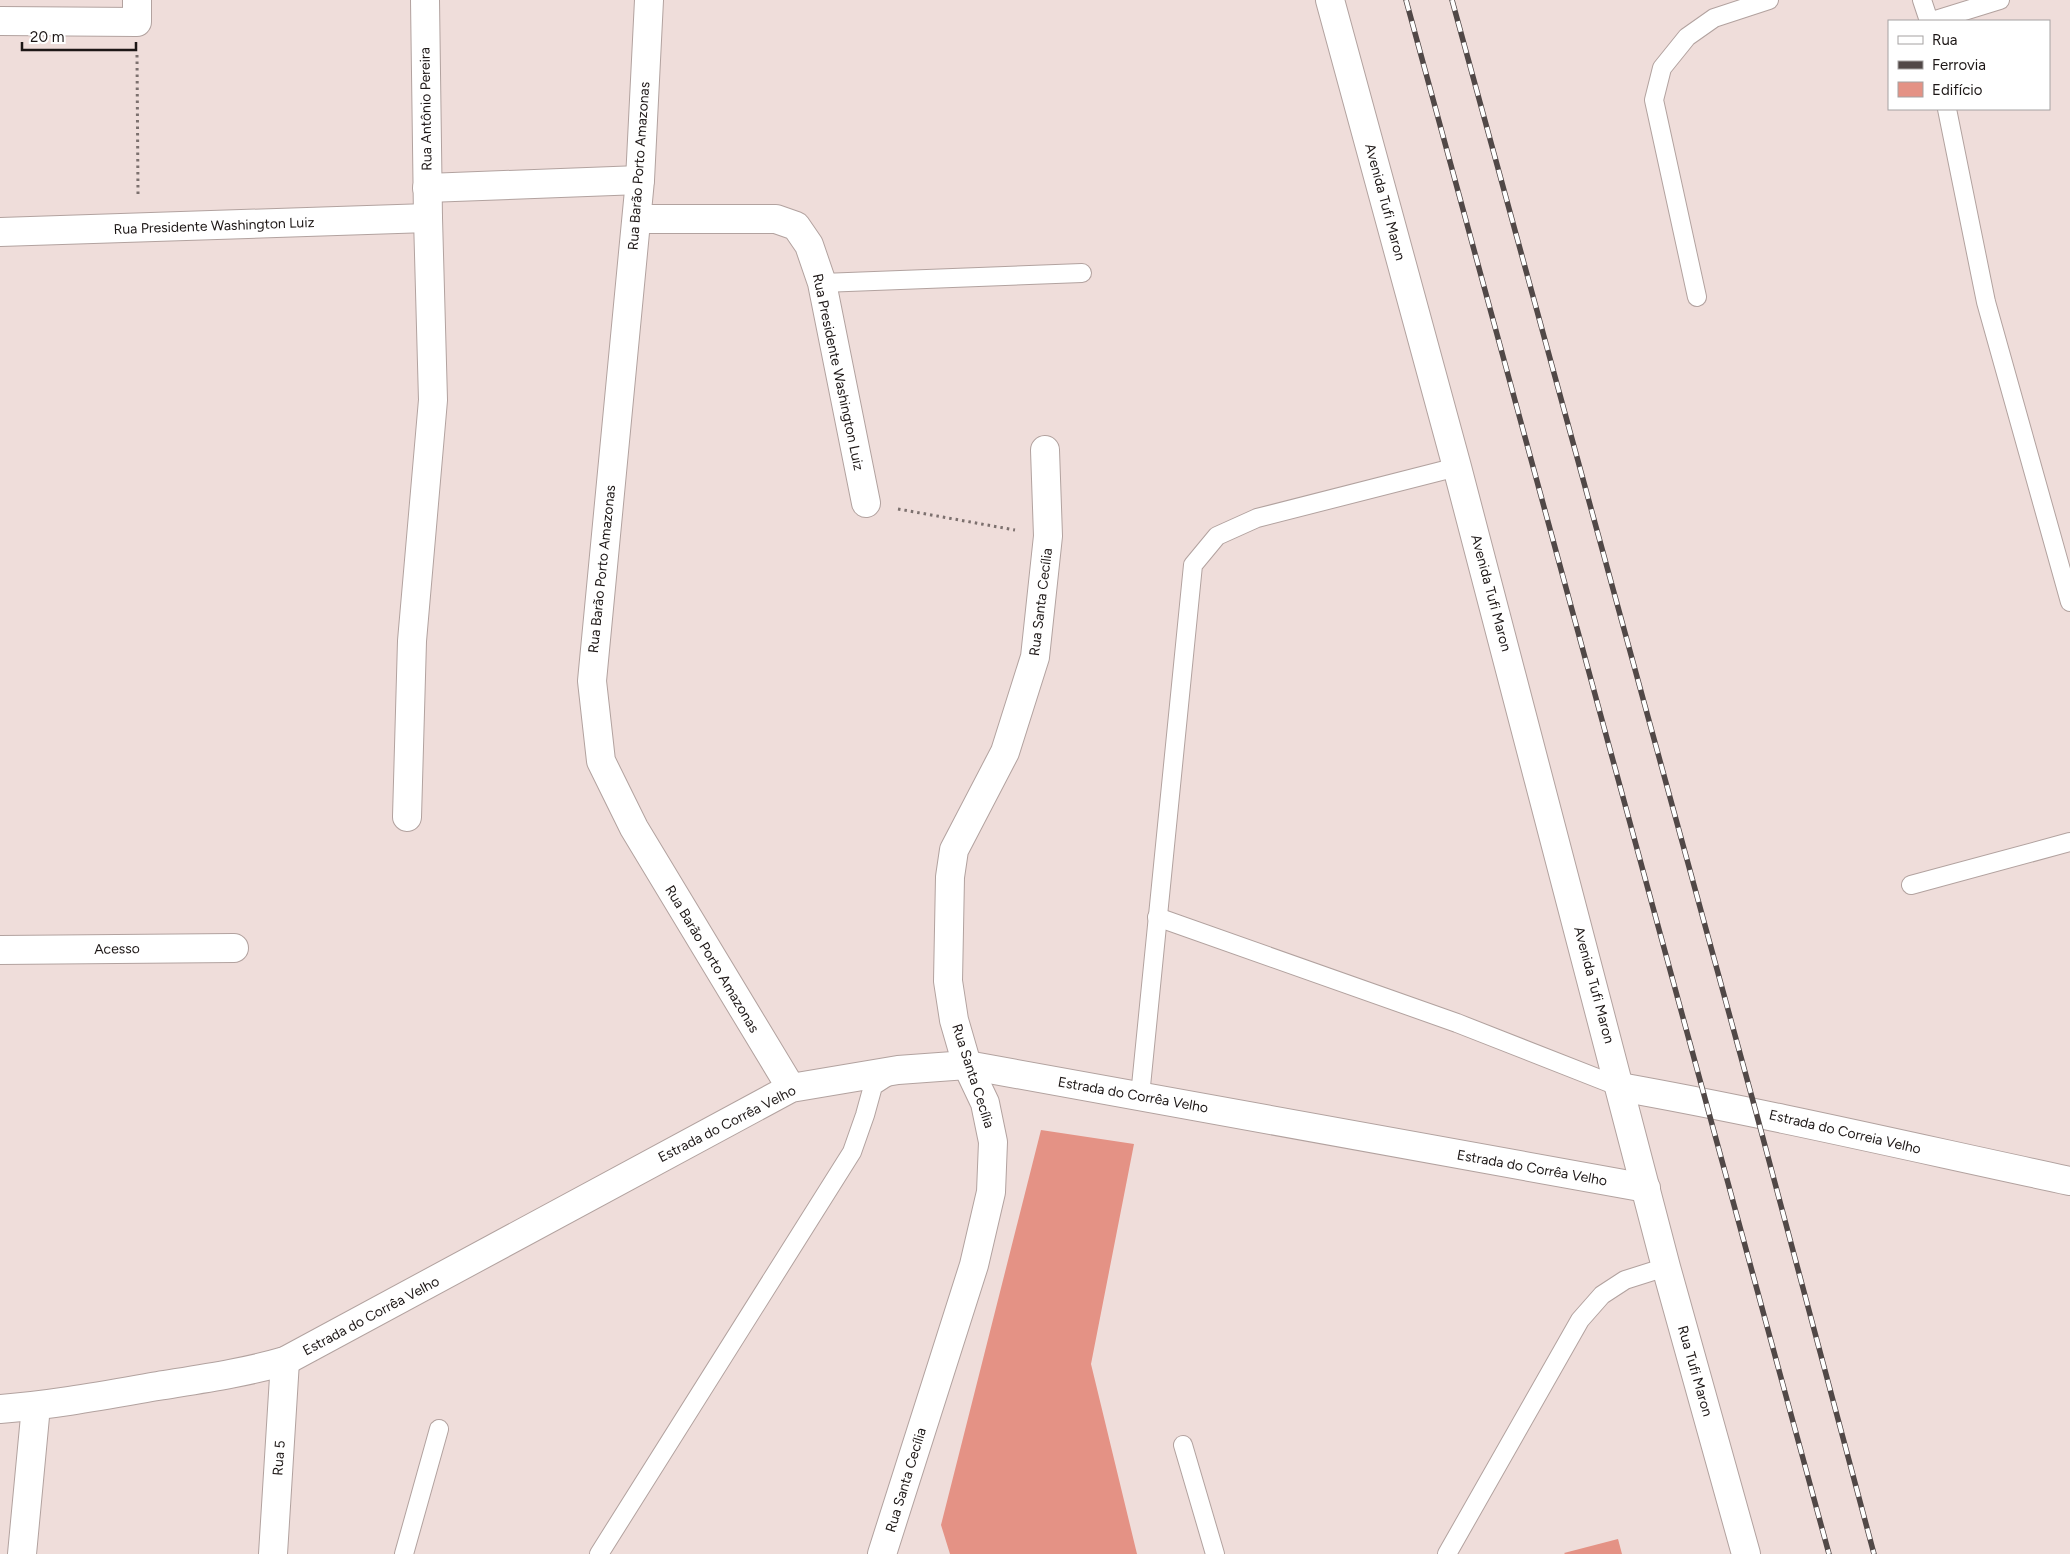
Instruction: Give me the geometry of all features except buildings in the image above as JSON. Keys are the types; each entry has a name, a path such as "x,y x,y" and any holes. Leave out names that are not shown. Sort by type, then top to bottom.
{"street":[{"name":"Rua Antônio Pereira","path":"407,817 412,641 433,400 425,0"},
{"name":"Rua Barão Porto Amazonas","path":"649,0 640,180 592,681 601,761 634,828 791,1088"},
{"name":"Avenida Tufi Maron","path":"1330,0 1457,467 1646,1188"},
{"path":"0,21 137,11"},
{"path":"428,188 640,180"},
{"name":"Rua Presidente Washington Luiz","path":"0,232 428,218"},
{"name":"Rua Presidente Washington Luiz","path":"636,219 776,219 796,226 809,245 822,283 866,503"},
{"name":"Rua Santa Cecília","path":"882,1554 974,1265 991,1192 993,1142 985,1103 967,1065 954,1020 948,981 950,877 954,850 1005,752 1035,657 1048,536 1045,450"},
{"name":"Acesso","path":"0,950 234,948"},
{"name":"Estrada do Corrêa Velho","path":"0,1409 36,1406 237,1372 286,1361 791,1088 898,1070 967,1065 1646,1188"},
{"name":"Estrada do Correia Velho","path":"1620,1086 1740,1108 1820,1128 2070,1181"},
{"name":"Rua Tufi Maron","path":"1646,1188 1666,1267 1746,1554"},
{"name":"Rua 5","path":"273,1554 286,1361"},
{"path":"22,1554 36,1406"}],"lane":[{"path":"1697,297 1654,100 1662,68 1687,37 1714,18 1769,0"},
{"path":"1922,0 1931,20"},
{"path":"1934,20 2000,0"},
{"path":"1947,110 1986,302 2070,602"},
{"path":"822,283 1082,273"},
{"path":"1140,1096 1193,565 1217,536 1256,518 1457,467"},
{"path":"1912,886 2070,842"},
{"path":"1157,917 1457,1023 1620,1086"},
{"path":"599,1554 852,1152 873,1086 898,1070"},
{"path":"1447,1554 1580,1320 1602,1295 1625,1280 1666,1267"},
{"path":"404,1554 439,1429"},
{"path":"1183,1445 1215,1554"}],"path":[{"path":"137,11 138,228"},
{"path":"866,503 1048,536"}],"railway":[{"path":"1406,0 1829,1554"},
{"path":"1452,0 1756,1112 1874,1554"}]}
